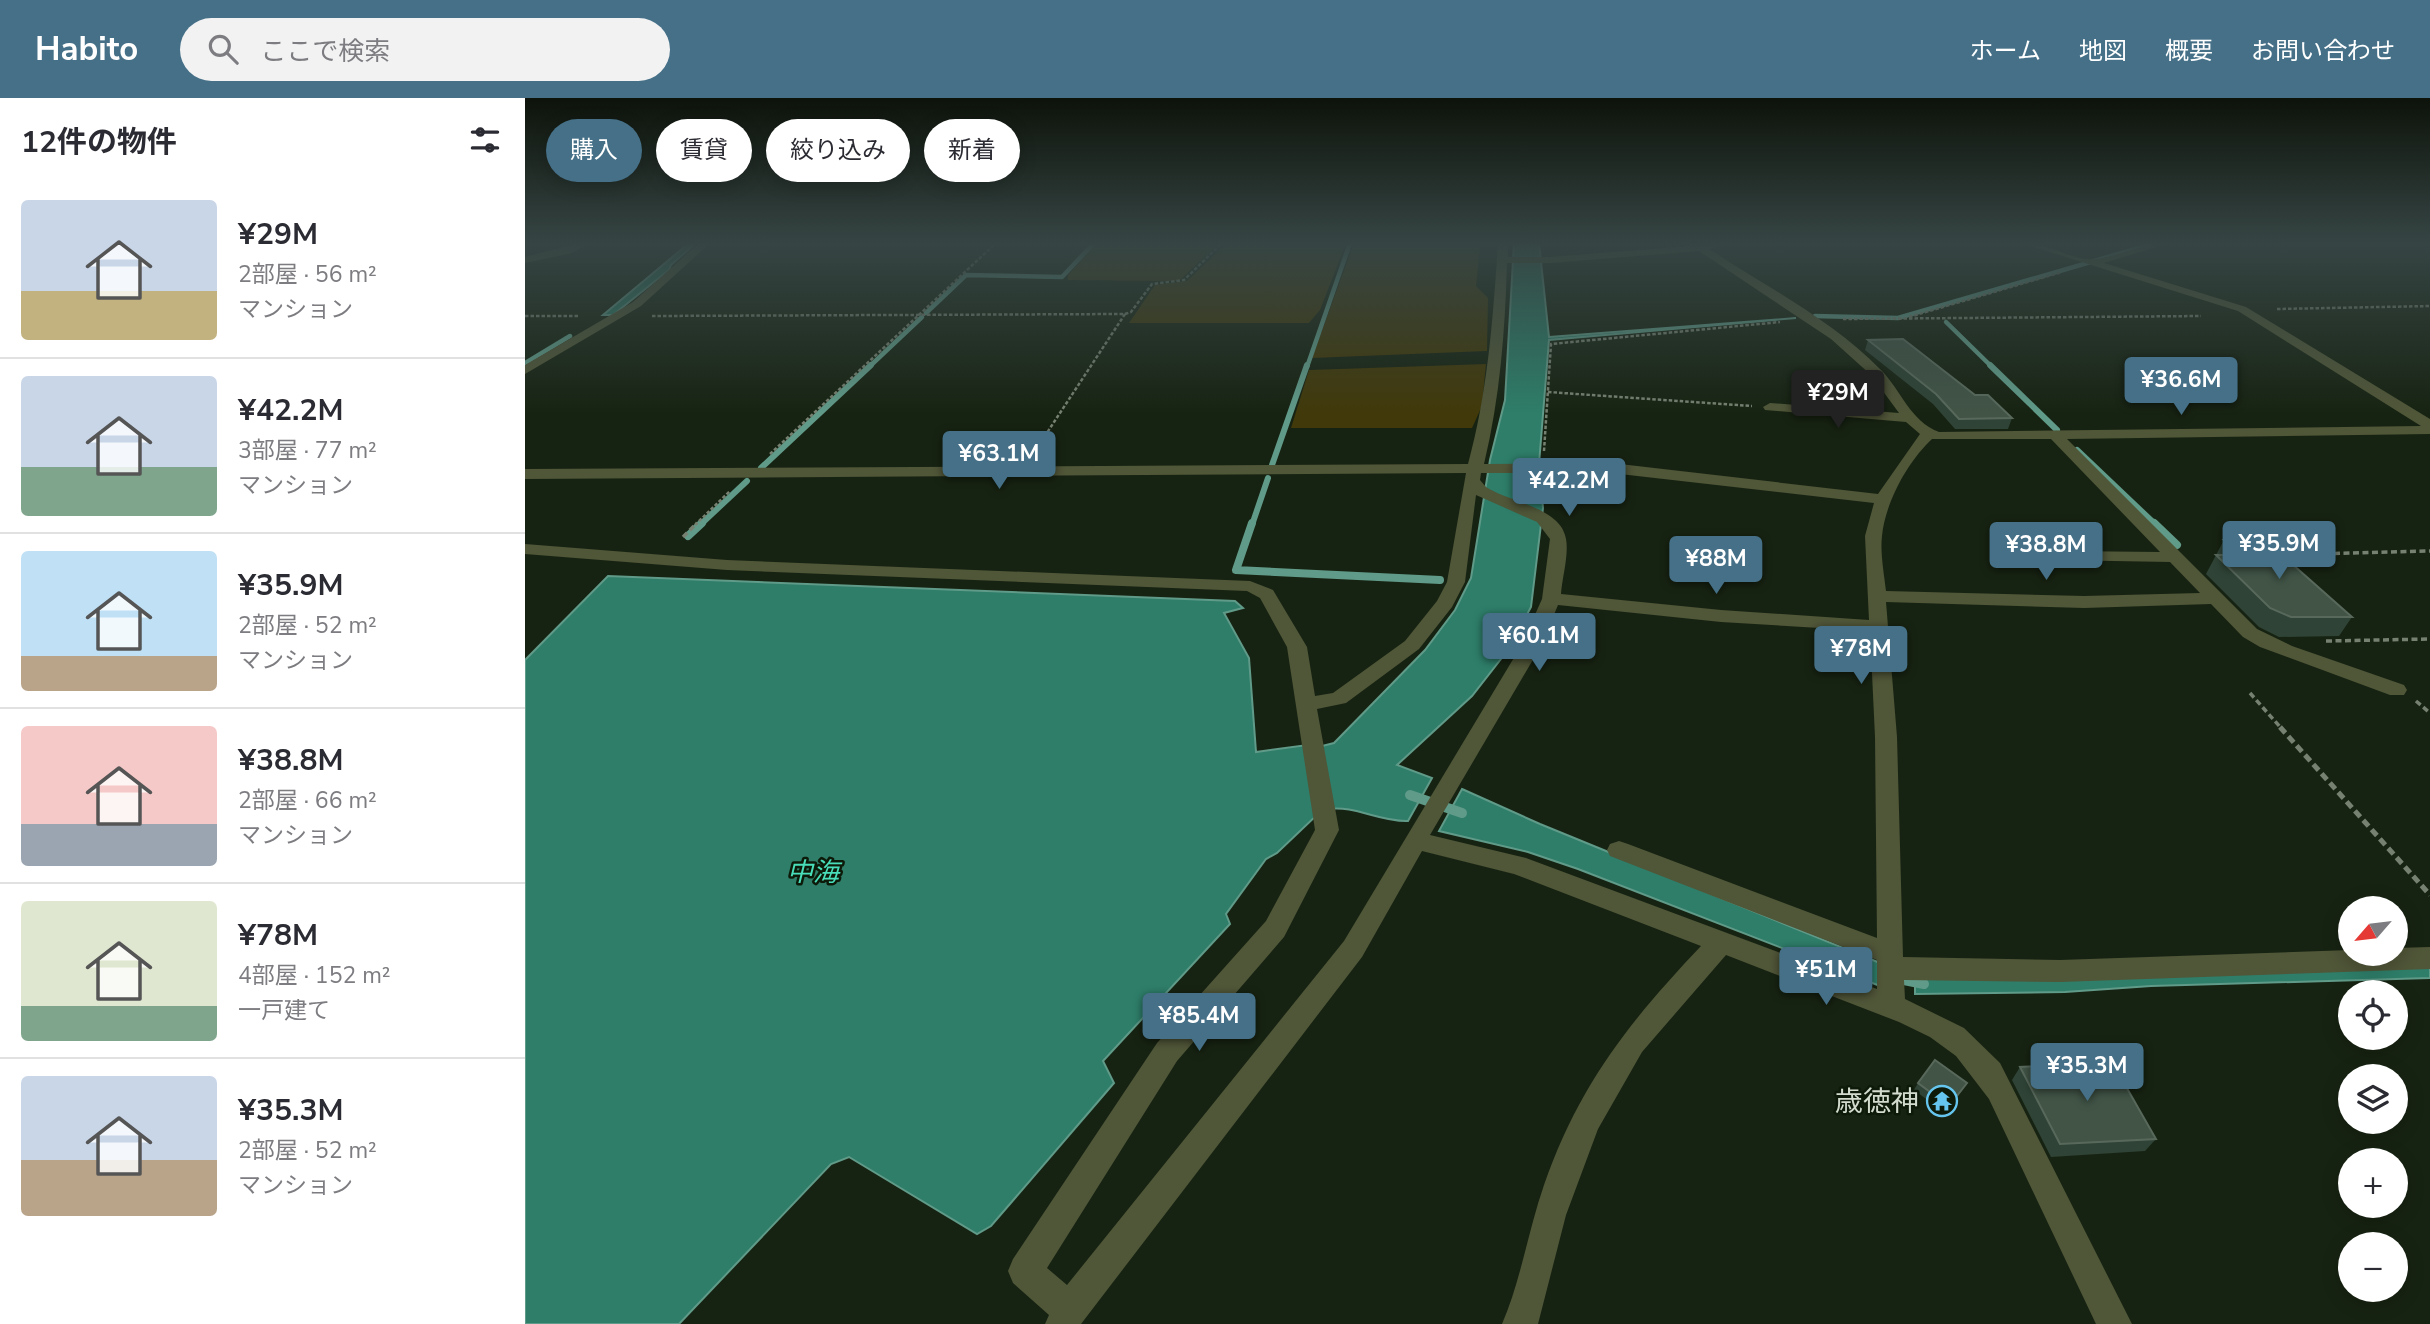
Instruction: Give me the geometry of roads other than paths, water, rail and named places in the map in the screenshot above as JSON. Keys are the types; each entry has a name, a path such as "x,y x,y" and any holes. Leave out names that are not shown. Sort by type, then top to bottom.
{"street":[{"path":"525,370 619,316 638,300"},
{"path":"1304,695 1339,698 1412,645 1445,603 1456,582 1469,487 1478,478 1489,414 1501,300"},
{"path":"1779,300 1876,372 1915,426 1929,434 1946,437 2057,437 2430,430"},
{"path":"2210,300 2247,312 2430,425"},
{"path":"1770,407 1910,418"},
{"path":"1891,978 1886,737 1873,536 1883,499 1918,444 1929,434"},
{"path":"2057,437 2250,633 2265,642 2397,690"},
{"path":"525,474 1021,472 1478,478 1543,467 1611,468 1883,499"},
{"path":"525,550 727,565 1250,586 1264,591 1297,647 1327,830 1275,929 1167,1052 1025,1271 1066,1317 1353,949 1449,781 1531,646 1551,599 1558,539 1554,530 1544,520 1488,497 1478,478"},
{"path":"2063,556 2176,557"},
{"path":"1876,596 2084,602 2216,598"},
{"path":"1551,599 1721,616 1878,626"},
{"path":"1419,834 1450,850 1517,865 1722,941 1891,978 1907,969 2060,971 2430,958"},
{"path":"1619,849 1798,921 1891,978 1984,1062 2114,1324"},
{"path":"1520,1324 1525,1314 1539,1244 1582,1128 1620,1060 1722,941"}],"water":[{"path":"621,300 631,300 613,315 603,315"},
{"path":"1511,300 1545,300 1549,337 1796,318 1549,340 1539,464 1543,508 1531,607 1508,650 1472,696 1397,765 1432,778 1408,821 1387,819 1348,809 1328,809 1318,747 1334,743 1425,650 1455,610 1471,578 1490,460 1505,400"},
{"name":"中海","path":"608,576 1235,601 1243,608 1224,613 1249,658 1256,752 1307,745 1318,814 1277,853 1266,859 1226,914 1230,924 1103,1061 1114,1083 991,1226 977,1234 849,1157 831,1164 679,1324 525,1324 525,660"},
{"path":"1462,789 1540,824 1880,963 1880,986 1578,869 1528,852 1439,831"},
{"path":"2430,964 2430,978 2151,986 2065,992 1915,994 1915,978"}],"waterway":[{"path":"926,313 939,300"},
{"path":"1307,367 1330,300"},
{"path":"1815,316 1898,318 1959,300"},
{"path":"869,367 922,317"},
{"path":"1946,322 1992,367"},
{"path":"525,363 570,336"},
{"path":"761,468 871,365"},
{"path":"1272,465 1307,365"},
{"path":"1990,365 2057,430"},
{"path":"2077,450 2156,525"},
{"path":"1252,525 1268,478"},
{"path":"700,525 747,481"},
{"path":"688,536 702,523"},
{"path":"1252,523 1236,570 1440,580"},
{"path":"2154,523 2177,545"},
{"path":"1410,795 1462,813"},
{"path":"1894,978 1924,984"}],"place":[{"name":"歳徳神","path":"1942,1101"}]}
